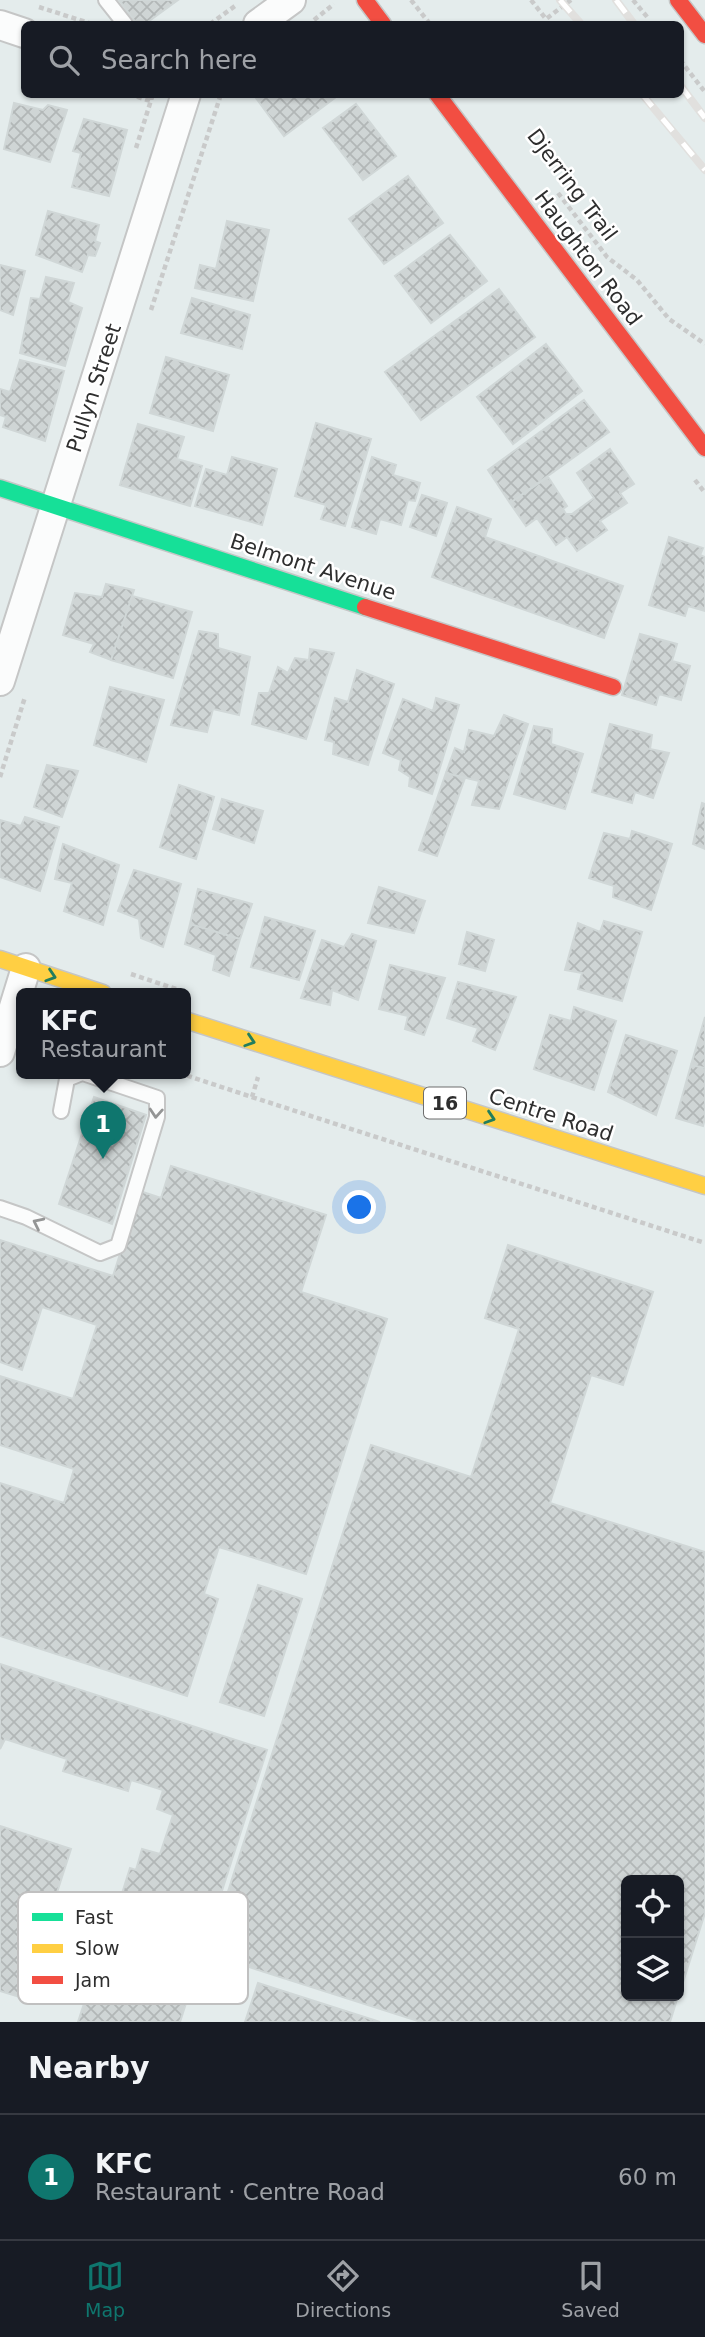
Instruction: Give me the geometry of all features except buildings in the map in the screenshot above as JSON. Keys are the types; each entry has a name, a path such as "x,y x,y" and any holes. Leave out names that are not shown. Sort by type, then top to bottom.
{"street":[{"path":"262,21 291,0"},
{"path":"365,0 381,21"},
{"path":"678,0 705,35"},
{"path":"0,25 21,32"},
{"name":"Pullyn Street","path":"0,681 185,98"},
{"name":"Haughton Road","path":"440,98 705,448"},
{"name":"Belmont Avenue","path":"0,488 613,687"},
{"path":"0,1052 13,981 66,988"},
{"name":"Centre Road","path":"191,1022 705,1186"}],"lane":[{"path":"107,0 123,21"},
{"path":"61,1111 66,1079"},
{"path":"0,1208 26,1217 100,1253 118,1246 158,1117 156,1098 100,1079"}],"path":[{"path":"214,21 242,0"},
{"path":"411,0 428,21"},
{"path":"531,0 546,19 571,0"},
{"path":"633,0 650,21"},
{"path":"29,4 83,21"},
{"path":"311,21 334,4"},
{"path":"684,64 705,92"},
{"path":"141,98 150,101"},
{"path":"149,316 220,98"},
{"name":"Djerring Trail","path":"557,192 607,257 637,280 669,319 705,344"},
{"path":"252,1097 705,1242"}],"railway":[{"path":"560,0 578,21"},
{"path":"616,0 632,21"},
{"path":"684,90 705,118"},
{"path":"645,98 705,170"}],"traffic: fast":[{"path":"0,488 365,607"}],"traffic: slow":[{"path":"0,959 88,988"},
{"path":"191,1022 705,1186"}],"traffic: jam":[{"path":"365,0 381,21"},
{"path":"678,0 705,35"},
{"path":"440,98 705,448"},
{"path":"365,607 613,687"}],"place":[{"name":"KFC","path":"103,1159"}]}
